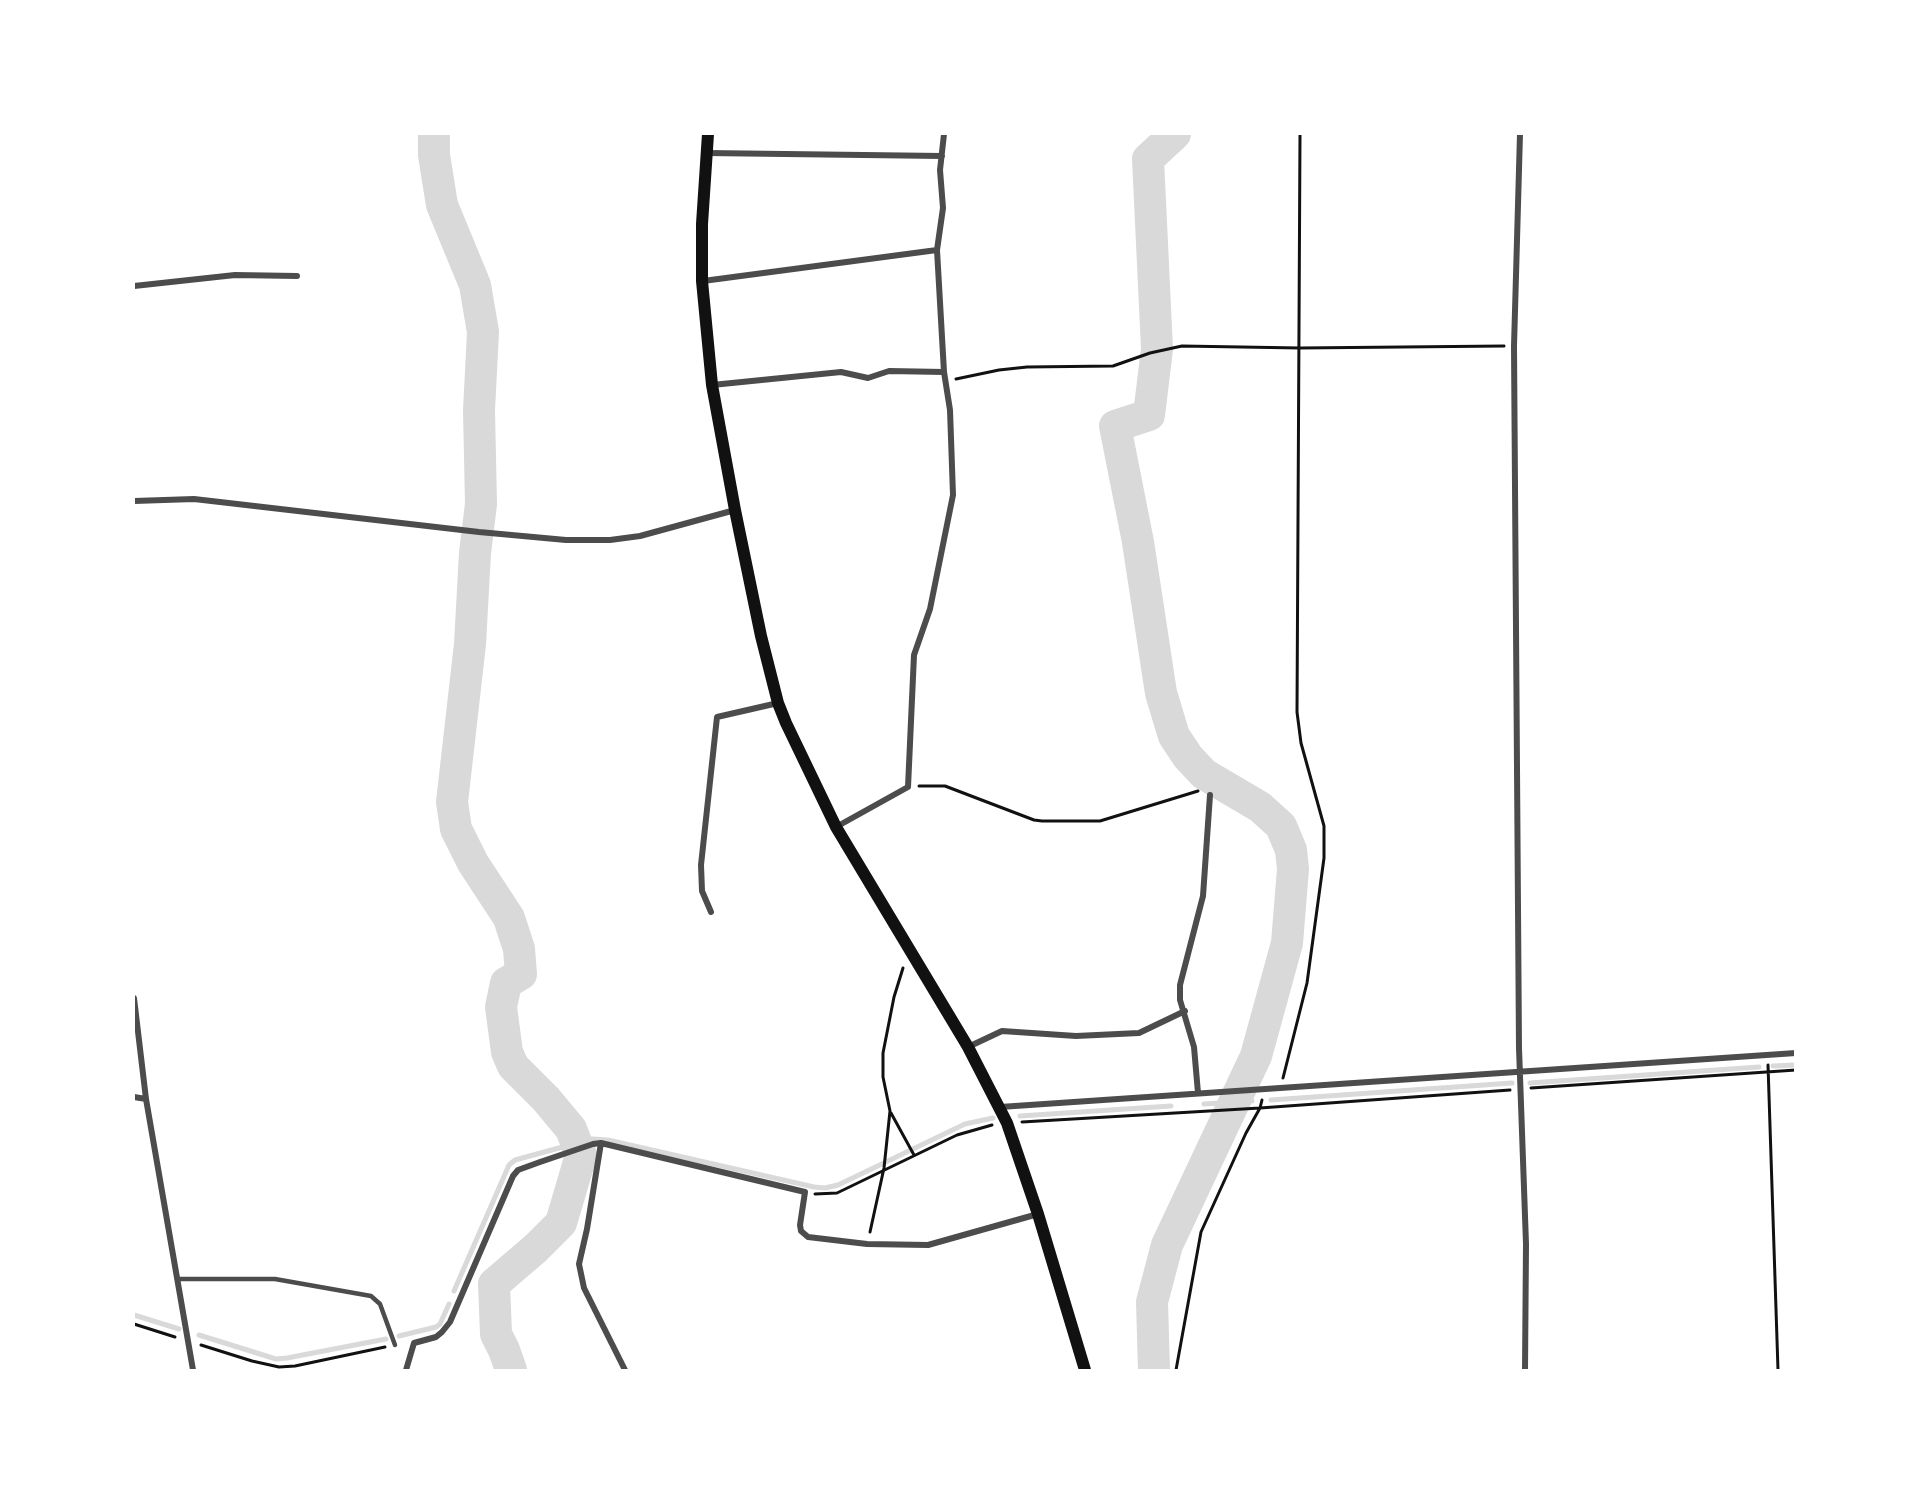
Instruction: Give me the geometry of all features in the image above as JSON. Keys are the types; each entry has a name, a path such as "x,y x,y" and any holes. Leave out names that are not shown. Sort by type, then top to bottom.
{"main road":[{"path":"708,134 702,224 702,281 712,385 761,636 778,703 836,827 968,1047 1000,1107 1038,1214 1085,1371"}],"street":[{"path":"836,827 908,787 914,655 930,609 953,495 950,410 944,372 938,250 943,208 940,170 945,134"},
{"path":"1520,134 1514,346 1519,1036 1526,1244 1525,1371"},
{"path":"705,153 942,156"},
{"path":"702,281 938,250"},
{"path":"134,286 235,275 297,276"},
{"path":"712,385 841,372 868,378 889,371 944,372"},
{"path":"134,501 194,499 566,540 610,540 640,536 735,510"},
{"path":"711,912 702,891 701,865 717,717 778,703"},
{"path":"1197,1093 1194,1047 1180,1000 1180,985 1203,896 1210,795"},
{"path":"134,998 146,1099 193,1371"},
{"path":"968,1047 1002,1031 1076,1036 1139,1033 1185,1011"},
{"path":"1000,1107 1796,1053"},
{"path":"134,1097 146,1099"},
{"path":"406,1371 414,1343 436,1337 450,1322 513,1176 518,1170 593,1144 601,1143 805,1192 800,1225 804,1235 867,1244 928,1245 1038,1214"},
{"path":"601,1143 579,1264 584,1288 625,1371"}],"lane":[{"path":"177,1279 275,1279 371,1296 380,1304 395,1345"}],"path":[{"path":"1281,1088 1307,983 1324,858 1324,826 1301,743 1297,712 1300,134"},
{"path":"946,381 1017,368 1113,366 1150,353 1182,346 1300,348 1514,346"},
{"path":"908,787 945,786 1042,821 1100,822 1203,789 1210,795"},
{"path":"909,949 894,997 883,1053 883,1077 890,1111 914,1154"},
{"path":"1767,1055 1778,1371"},
{"path":"1529,1088 1796,1070"},
{"path":"1176,1371 1201,1233 1246,1133 1260,1108 1260,1089"},
{"path":"1021,1122 1260,1108 1514,1089"},
{"path":"867,1244 884,1169 890,1111"},
{"path":"805,1192 837,1193 957,1135 994,1125"},
{"path":"134,1324 176,1337"},
{"path":"202,1345 279,1367 295,1366 395,1345"}],"waterway":[{"path":"434,134 434,155 442,205 475,285 483,332 479,410 481,504 475,553 470,644 452,802 456,829 473,863 509,918 519,949 521,974 506,983 501,1007 507,1052 513,1066 546,1099 571,1129 581,1155 561,1223 494,1284 496,1334 511,1370"},
{"path":"1154,1370 1152,1302 1167,1245 1256,1056 1287,943 1293,869 1291,850 1281,826 1260,807 1204,774 1188,757 1174,736 1161,693 1138,542 1115,426 1149,415 1157,349 1148,159 1175,134"},
{"path":"1773,1066 1796,1065"},
{"path":"1530,1083 1759,1067"},
{"path":"1271,1100 1512,1083"},
{"path":"1204,1104 1252,1101"},
{"path":"1020,1116 1171,1106"},
{"path":"454,1291 509,1165 515,1160 592,1139 608,1140 825,1188 838,1185 965,1124 993,1118"},
{"path":"399,1336 436,1327 440,1324 449,1304"},
{"path":"134,1315 179,1329"},
{"path":"199,1335 276,1359 386,1339"}]}
